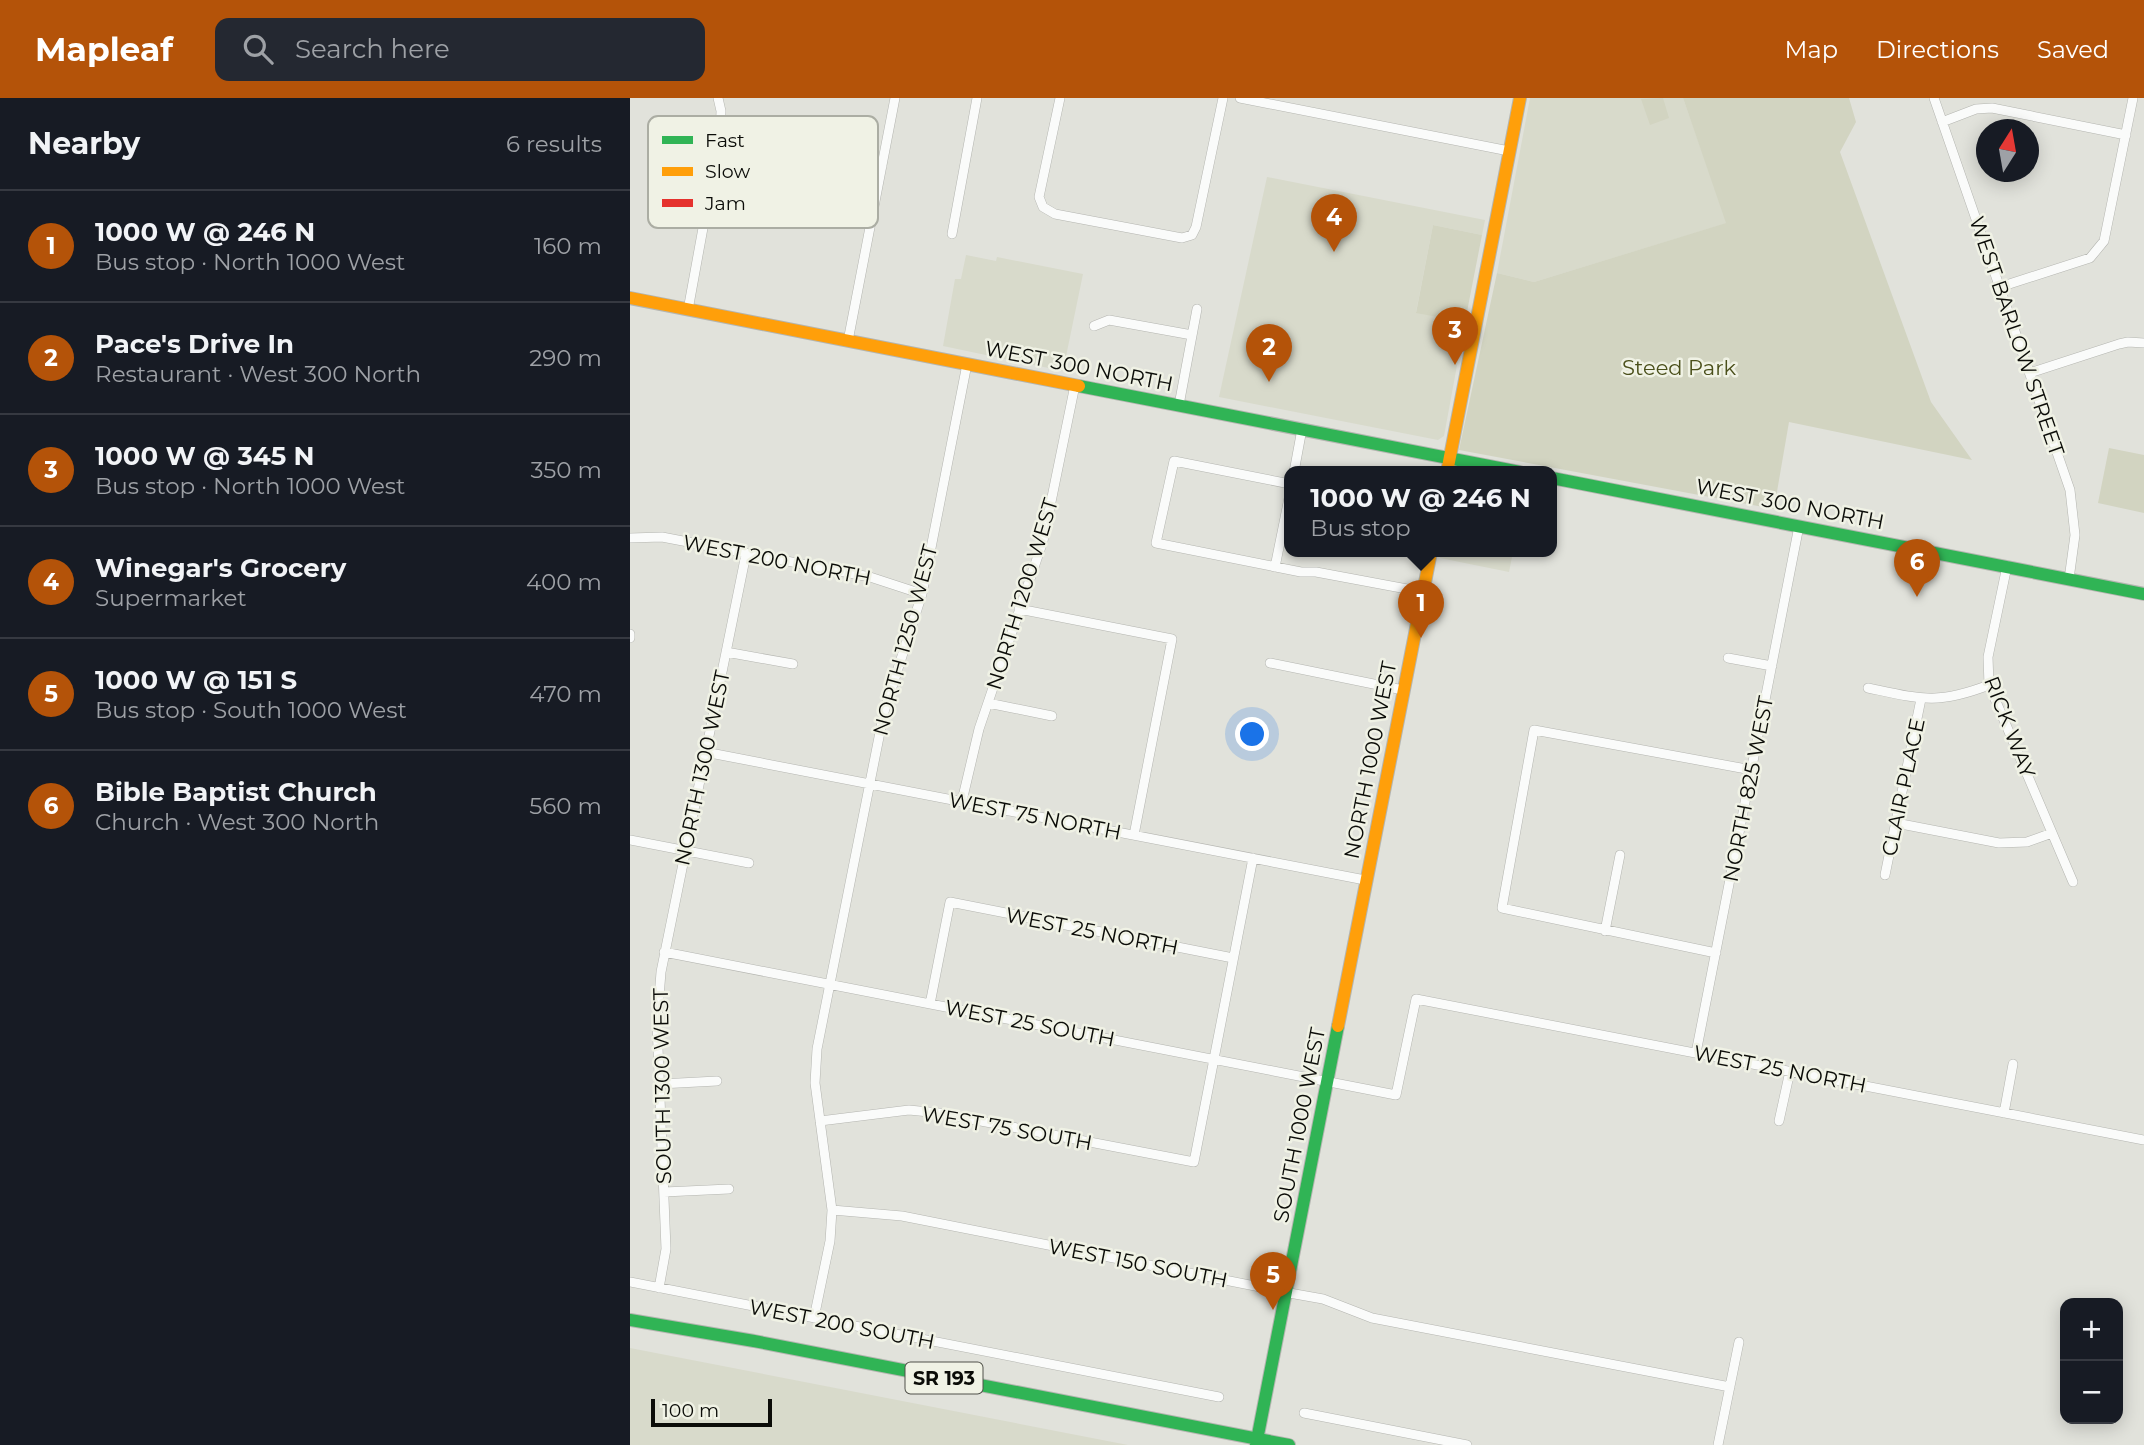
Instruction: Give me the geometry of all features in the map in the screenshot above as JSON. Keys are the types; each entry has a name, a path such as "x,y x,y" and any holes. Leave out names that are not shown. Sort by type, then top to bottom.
{"main road":[{"path":"1448,466 1520,98"},
{"name":"WEST 300 NORTH","path":"630,298 1490,466"},
{"name":"WEST 300 NORTH","path":"1557,479 2144,594"},
{"name":"NORTH 1000 WEST","path":"1348,976 1430,557"},
{"name":"SOUTH 1000 WEST","path":"1257,1442 1348,976"},
{"name":"SR 193","path":"630,1320 754,1341 1257,1442 1289,1445"}],"street":[{"path":"718,98 719,116"},
{"path":"878,191 895,98"},
{"path":"952,234 977,98"},
{"path":"1060,98 1039,197 1043,207 1055,214 1182,238 1192,235 1196,227 1223,98"},
{"path":"1240,98 1509,151"},
{"name":"WEST BARLOW STREET","path":"1934,98 2070,490 2075,535 2068,579"},
{"path":"2000,287 2090,258 2104,241 2133,98"},
{"path":"1942,122 1976,109 1992,108 2126,135"},
{"path":"878,165 883,166"},
{"path":"688,310 703,228"},
{"path":"848,341 871,228"},
{"path":"1180,405 1197,309"},
{"path":"1094,326 1109,320 1192,335"},
{"path":"2030,373 2119,344 2144,343"},
{"name":"NORTH 1250 WEST","path":"814,1318 830,1241 832,1210 815,1083 817,1049 884,712 922,594 967,364"},
{"name":"NORTH 1200 WEST","path":"962,801 973,748 1050,512 1075,385"},
{"path":"1295,466 1302,429"},
{"path":"1284,483 1174,461 1156,543 1423,592"},
{"path":"1275,566 1284,522"},
{"name":"NORTH 825 WEST","path":"1696,1053 1799,526"},
{"name":"WEST 200 NORTH","path":"630,538 662,537 870,577 922,594"},
{"name":"NORTH 1300 WEST","path":"678,885 746,554"},
{"name":"RICK WAY","path":"2007,566 1988,657 1989,685 2073,883"},
{"path":"1019,609 1172,639 1134,835"},
{"name":"NORTH 1300 WEST","path":"726,652 793,664"},
{"path":"1728,658 1772,666"},
{"path":"1270,663 1403,690"},
{"path":"1868,688 1921,699 1954,697 1989,685"},
{"name":"CLAIR PLACE","path":"1885,875 1921,699"},
{"path":"988,703 1052,716"},
{"path":"1716,953 1502,908 1534,730 1752,770"},
{"name":"WEST 75 NORTH","path":"705,752 1366,880"},
{"path":"1896,823 1999,843 2027,842 2052,833"},
{"path":"630,840 749,863"},
{"path":"1605,931 1620,855"},
{"path":"1214,1059 1253,858"},
{"name":"SOUTH 1300 WEST","path":"659,1288 666,1250 658,998 664,952 678,885"},
{"name":"WEST 25 NORTH","path":"930,1004 950,902 1233,958"},
{"name":"WEST 25 SOUTH","path":"664,952 1396,1095"},
{"name":"WEST 25 NORTH","path":"1396,1095 1416,999 2144,1140"},
{"name":"WEST 75 SOUTH","path":"820,1121 909,1110 939,1113 1194,1163 1214,1059"},
{"path":"2004,1113 2013,1064"},
{"path":"1779,1122 1790,1071"},
{"path":"660,1084 717,1081"},
{"path":"664,1192 729,1189"},
{"name":"WEST 150 SOUTH","path":"832,1210 902,1216 1322,1299 1372,1318 1730,1387"},
{"name":"WEST 200 SOUTH","path":"630,1282 1219,1397"},
{"path":"1718,1445 1739,1342"},
{"path":"1304,1413 1467,1445"}],"shaded area":[{"path":"1530,98 1683,98 1727,223 1534,282 1497,273"},
{"path":"1267,177 1485,220 1482,235 1433,225 1416,312 1465,322 1444,436 1438,440 1219,397"},
{"path":"966,255 996,261 997,257 1083,274 1063,371 943,346 955,279 961,279"},
{"path":"1440,557 1512,557 1509,572"},
{"path":"630,1348 1128,1445 630,1445"}],"green space":[{"path":"1663,98 1669,118 1650,125 1641,99"},
{"name":"Steed Park","path":"1683,98 1849,98 1856,122 1840,152 1931,402 1972,460 1789,422 1774,509 1557,468 1557,466 1459,450 1497,273 1534,282 1726,223"},
{"path":"1433,225 1482,235 1465,322 1416,313"},
{"path":"2109,448 2144,455 2144,513 2098,503"}],"traffic: fast":[{"path":"1079,386 1489,466"},
{"path":"1557,479 2144,594"},
{"path":"1256,1445 1338,1026"},
{"path":"630,1320 754,1341 1289,1445"}],"traffic: slow":[{"path":"1448,466 1520,98"},
{"path":"630,298 1079,386"},
{"path":"1338,1026 1430,557"}],"place":[{"name":"Winegar's Grocery","path":"1334,252"},
{"name":"1000 W @ 345 N","path":"1455,365"},
{"name":"Pace's Drive In","path":"1269,382"},
{"name":"Bible Baptist Church","path":"1917,597"},
{"name":"1000 W @ 246 N","path":"1421,638"},
{"name":"1000 W @ 151 S","path":"1273,1310"}]}
